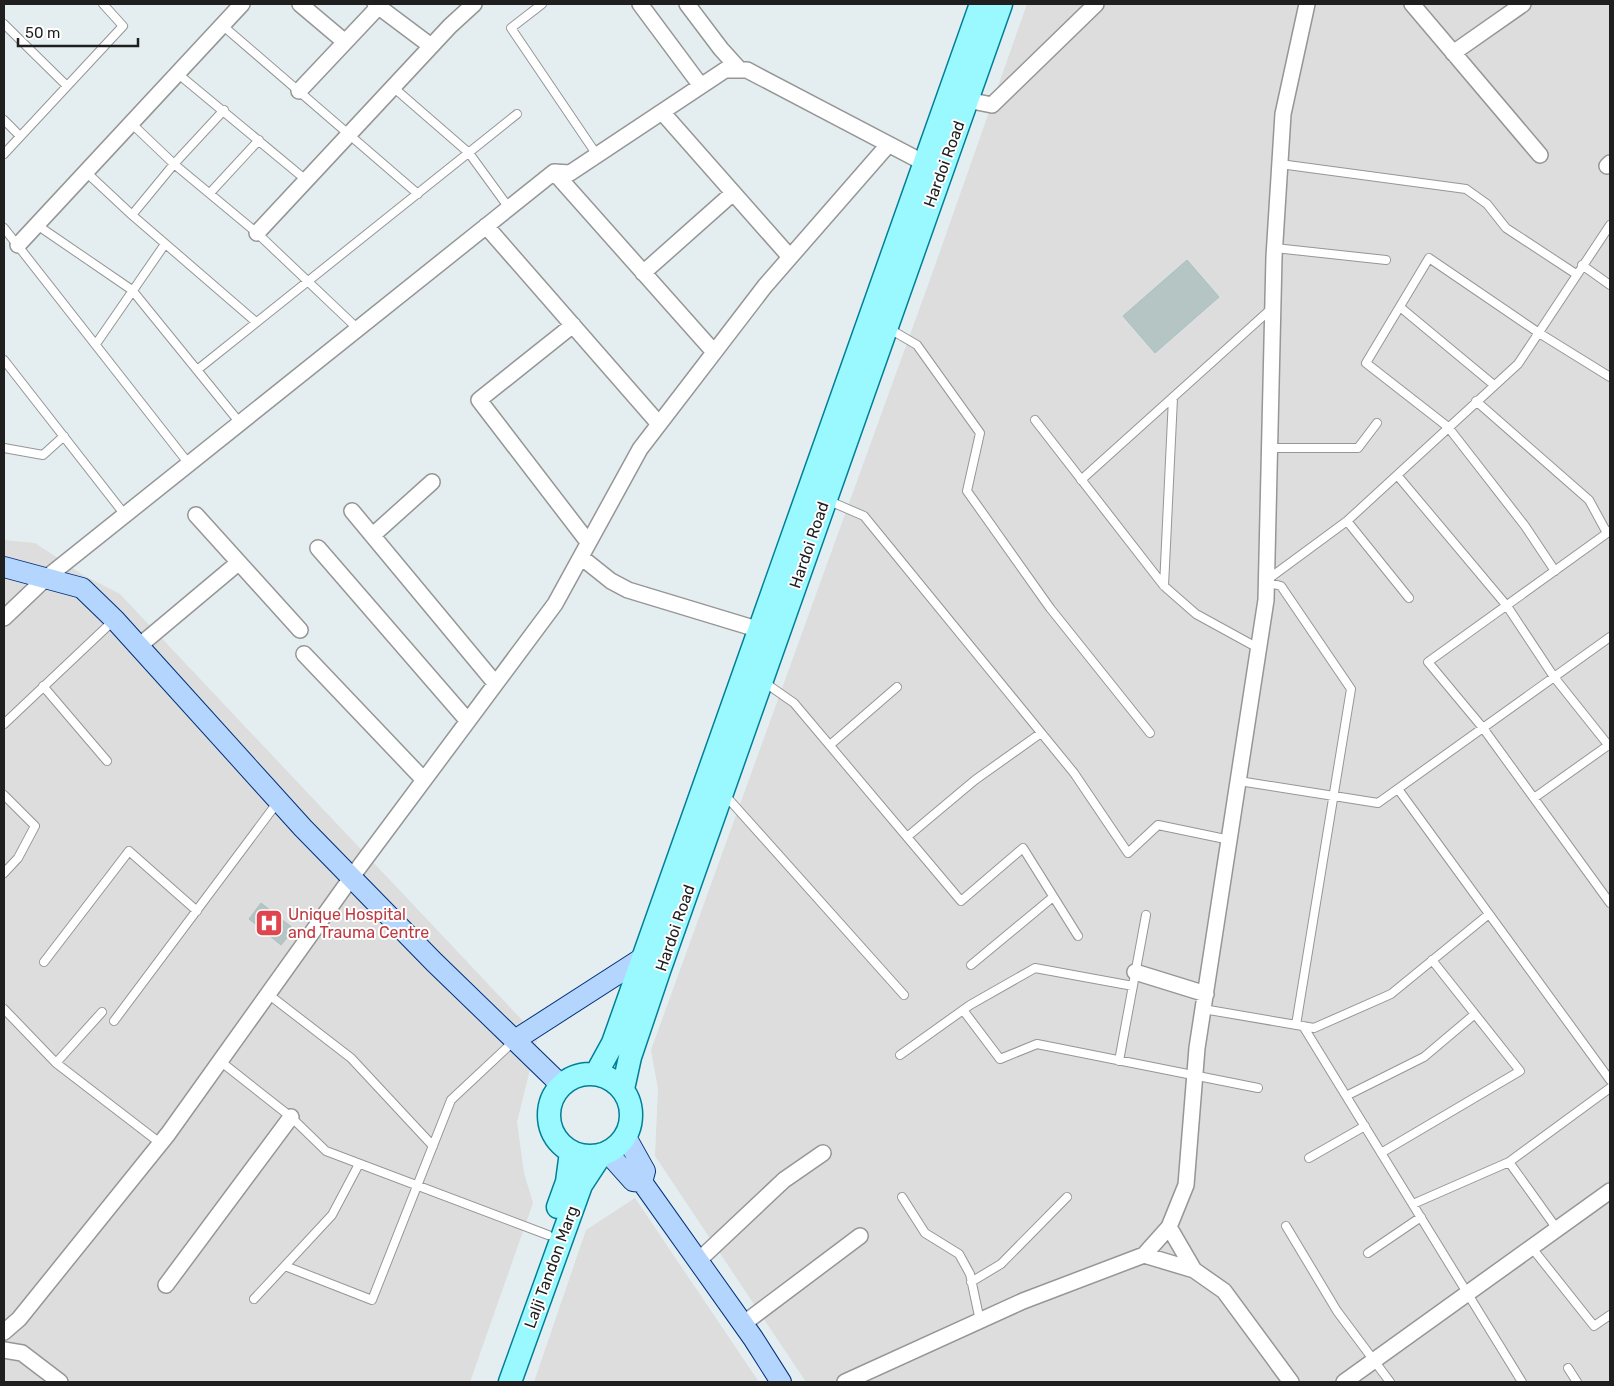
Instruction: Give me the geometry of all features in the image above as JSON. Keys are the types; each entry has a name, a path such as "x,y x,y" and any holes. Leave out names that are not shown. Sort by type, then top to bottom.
{"main road":[{"name":"Hardoi Road","path":"623,1089 654,959 753,677 826,499 886,327 981,4"},
{"name":"Hardoi Road","path":"596,1074 654,959 722,792 753,677 760,630 933,167 967,100 1001,4"},
{"path":"580,1074 596,1074 612,1079 623,1089 631,1105 631,1124 626,1136 617,1147 604,1155 585,1157 570,1152 556,1140 550,1126 549,1111 555,1094 562,1086 580,1074"},
{"name":"Lalji Tandon Marg","path":"497,1382 567,1182 570,1152"},
{"name":"Lalji Tandon Marg","path":"510,1382 581,1185 604,1155"}],"street":[{"path":"8,236 37,225 242,4"},
{"path":"300,4 345,42"},
{"path":"257,232 431,46 474,4"},
{"path":"640,4 701,86"},
{"path":"687,4 721,49 740,70"},
{"path":"967,100 992,105 1096,4"},
{"path":"845,1382 1023,1301 1144,1254 1169,1226 1186,1185 1195,1076 1205,1002 1266,600 1275,248 1283,114 1307,4"},
{"path":"1412,4 1540,155"},
{"path":"299,91 378,5 431,46"},
{"path":"1452,53 1521,5"},
{"path":"4,618 46,578 554,172 570,173 725,70 747,70 933,167"},
{"path":"662,112 790,257"},
{"path":"4,1332 19,1319 160,1143 423,779 555,604 640,450 659,424 765,286 888,145"},
{"path":"554,172 714,352"},
{"path":"643,273 733,192"},
{"path":"486,226 659,424"},
{"path":"572,325 479,400 588,542"},
{"path":"372,535 432,482"},
{"path":"352,511 495,682"},
{"path":"196,515 300,630"},
{"path":"318,548 467,720"},
{"path":"580,557 611,581 628,590 760,630"},
{"path":"139,646 238,562"},
{"path":"4,567 82,588 115,620 278,802 351,878 562,1086"},
{"path":"304,654 423,779"},
{"path":"515,1040 654,959"},
{"path":"1134,979 1205,1002"},
{"path":"166,1285 291,1117"},
{"path":"626,1136 645,1171 642,1182"},
{"path":"698,1261 784,1180 823,1153"},
{"path":"604,1155 633,1181 642,1182 743,1324 781,1382"},
{"path":"1344,1382 1610,1191"},
{"path":"1169,1226 1194,1270"},
{"path":"743,1324 860,1236"},
{"path":"1144,1254 1194,1270 1224,1291 1291,1382"},
{"path":"4,1350 22,1353 60,1382"}],"lane":[{"path":"4,154 122,26 103,4"},
{"path":"542,4 511,28 597,155"},
{"path":"4,24 67,86"},
{"path":"222,25 418,194"},
{"path":"177,73 224,110 306,180"},
{"path":"393,87 468,153 509,208"},
{"path":"132,215 174,164 224,110"},
{"path":"197,370 517,114"},
{"path":"4,120 20,136"},
{"path":"131,123 174,164 257,232 358,330"},
{"path":"210,193 259,140"},
{"path":"1280,164 1466,189 1487,204 1506,228 1576,274"},
{"path":"86,172 132,215 256,322"},
{"path":"37,225 132,290 240,423"},
{"path":"1266,582 1347,521 1518,364 1609,227"},
{"path":"8,236 96,344 189,464"},
{"path":"96,344 165,244"},
{"path":"1275,248 1386,260"},
{"path":"1555,571 1525,526 1448,427 1366,363 1430,258 1538,332 1610,377"},
{"path":"1582,265 1610,284"},
{"path":"1081,480 1273,308"},
{"path":"1400,308 1494,385"},
{"path":"886,327 917,345 980,433 967,491 1050,608 1150,734"},
{"path":"4,360 126,515"},
{"path":"1164,586 1173,398"},
{"path":"1476,402 1589,500 1609,532 1428,662 1483,728 1610,903"},
{"path":"1035,420 1164,586 1196,614 1258,648"},
{"path":"1269,448 1358,448 1378,423"},
{"path":"4,448 43,455 64,436"},
{"path":"1397,475 1507,606 1554,677 1609,745 1534,798"},
{"path":"826,499 864,516 1074,773 1128,853 1158,825 1230,840"},
{"path":"1347,521 1410,598"},
{"path":"1266,582 1281,586 1351,689 1333,796 1300,1026 1365,1126 1522,1382"},
{"path":"4,724 115,620"},
{"path":"1239,781 1378,803 1610,637"},
{"path":"753,677 794,703 961,901 1023,848 1078,936"},
{"path":"43,686 107,761"},
{"path":"830,745 897,687"},
{"path":"907,837 975,780 1041,733"},
{"path":"1398,789 1610,1080"},
{"path":"722,792 904,995"},
{"path":"4,795 35,826 18,858 4,873"},
{"path":"114,1021 278,802"},
{"path":"44,962 129,851 197,911"},
{"path":"971,965 1053,897"},
{"path":"1205,1002 1314,1028 1391,994 1489,914"},
{"path":"1119,1061 1146,915"},
{"path":"1381,1153 1520,1071 1432,960"},
{"path":"900,1055 963,1010 1035,968 1134,979"},
{"path":"268,994 351,1058 433,1146"},
{"path":"4,1009 56,1063 160,1143"},
{"path":"963,1010 1000,1058 1036,1044 1258,1088"},
{"path":"56,1063 102,1012"},
{"path":"1346,1096 1424,1057 1475,1014"},
{"path":"285,1266 372,1300 452,1100 515,1040"},
{"path":"220,1061 291,1117 326,1151 548,1235"},
{"path":"1413,1204 1509,1162 1610,1088"},
{"path":"1309,1158 1365,1126"},
{"path":"1509,1162 1557,1229"},
{"path":"254,1299 332,1215 359,1164"},
{"path":"902,1197 925,1233 959,1254 970,1274 980,1321"},
{"path":"971,1282 1001,1264 1067,1197"},
{"path":"1368,1253 1421,1217"},
{"path":"1286,1226 1336,1311 1390,1382"},
{"path":"1532,1248 1594,1326 1610,1315"},
{"path":"1568,1368 1578,1382"}],"shaded area":[{"path":"1027,4 1610,4 1610,1382 806,1382 655,1156 658,1089 651,1050 932,274"},
{"path":"4,540 35,543 83,575 120,594 538,1037 517,1122 524,1173 533,1203 470,1382 4,1382"},
{"path":"635,1198 759,1382 534,1382 586,1230"}],"building":[{"path":"1187,260 1219,297 1155,353 1123,316"},
{"path":"261,903 294,929 281,945 249,919"}],"place":[{"name":"Unique Hospital and Trauma Centre","path":"269,923"}]}
